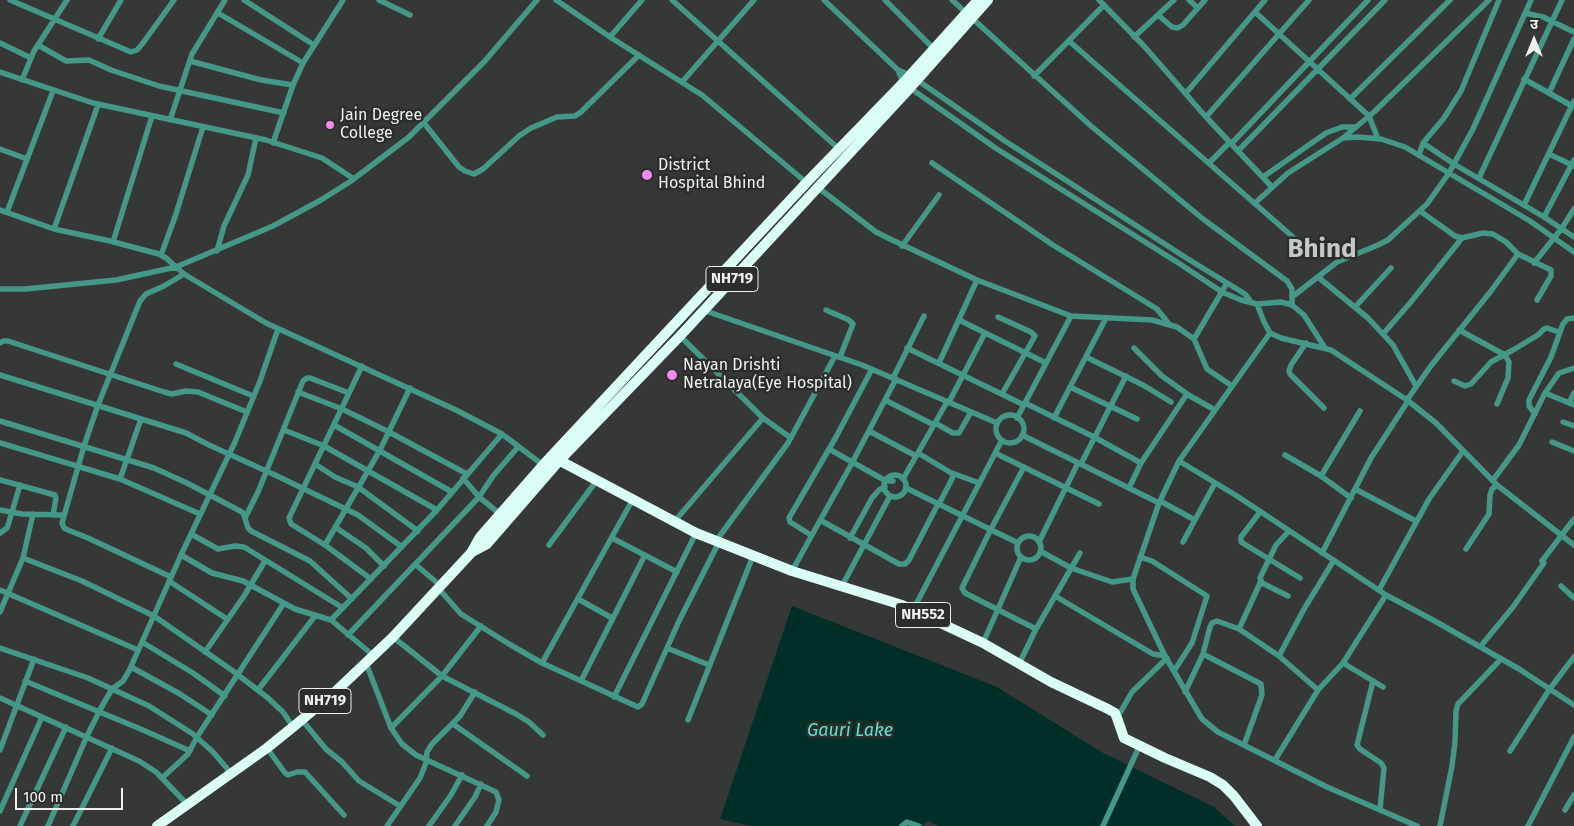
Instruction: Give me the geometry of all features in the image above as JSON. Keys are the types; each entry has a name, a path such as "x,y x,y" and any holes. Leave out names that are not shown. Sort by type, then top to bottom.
{"highway":[{"name":"NH719","path":"472,553 487,544 555,458 691,306 910,81 969,15 978,0"},
{"name":"NH719","path":"157,826 294,727 374,656 472,553 480,537 542,465 555,458 680,336 839,149 910,81 933,48 988,0"},
{"name":"NH552","path":"555,458 674,522 752,556 792,571 885,599 913,610 982,643 1051,682 1108,708 1118,718"},
{"path":"1118,718 1124,738 1210,777 1223,785 1234,796 1256,826"}],"street":[{"path":"10,0 98,39 134,52 143,44 174,0"},
{"path":"22,80 38,45 67,0"},
{"path":"98,39 121,0"},
{"path":"170,120 196,46 225,0"},
{"path":"244,0 314,45"},
{"path":"273,142 303,63 343,0"},
{"path":"0,290 116,280 176,267 273,226 321,200 354,179 395,148 424,123 488,58 537,0"},
{"path":"556,0 610,37 702,95 811,183 876,232 902,246 978,280 1071,316 1152,320 1184,330 1194,339 1206,369 1232,386"},
{"path":"610,37 642,0"},
{"path":"672,0 839,149"},
{"path":"682,82 754,0"},
{"path":"824,0 910,81 997,149 1222,292 1254,303 1281,302 1292,304 1304,315 1325,348"},
{"path":"885,0 933,48"},
{"path":"952,0 1098,132 1214,227 1287,281 1292,289 1292,304"},
{"path":"1134,36 1174,0"},
{"path":"1189,0 1198,8"},
{"path":"1158,15 1172,27 1178,28 1205,0"},
{"path":"1186,93 1265,0"},
{"path":"1206,117 1310,0"},
{"path":"1209,163 1310,63 1368,0"},
{"path":"1238,151 1385,0"},
{"path":"1350,99 1450,0"},
{"path":"1267,181 1297,160 1345,136 1422,66 1488,0"},
{"path":"1421,150 1461,91 1499,0"},
{"path":"1292,297 1338,262 1388,240 1420,211 1436,192 1479,117 1531,0"},
{"path":"1479,178 1562,0"},
{"path":"383,1 410,15"},
{"path":"1034,76 1070,41 1101,2 1267,181"},
{"path":"1255,12 1369,116 1378,139"},
{"path":"218,13 303,63"},
{"path":"1525,13 1543,17 1574,32"},
{"path":"1549,93 1574,38"},
{"path":"1070,41 1309,251"},
{"path":"0,42 31,58"},
{"path":"38,45 66,61 89,60 111,70 159,86 284,113"},
{"path":"424,123 459,167 470,173 478,172 518,136 530,128 557,117 575,116 581,112 639,55"},
{"path":"190,61 261,80 294,85"},
{"path":"898,70 910,81 1246,294 1254,303 1270,332 1281,338 1325,348 1408,400 1436,423 1495,482 1574,545"},
{"path":"0,72 98,105 273,142 322,158 354,179"},
{"path":"1524,79 1573,104 1524,205"},
{"path":"53,91 27,159 3,211 54,229 149,250 161,255 184,274 278,329 410,388 502,434 542,465"},
{"path":"54,229 98,105"},
{"path":"113,242 152,116"},
{"path":"161,255 203,127"},
{"path":"1251,200 1267,181 1297,160 1326,133 1342,127 1354,128"},
{"path":"1345,136 1378,139 1421,150 1558,233 1574,237"},
{"path":"217,251 224,226 248,175 256,138"},
{"path":"0,149 27,159"},
{"path":"1421,150 1451,168 1479,178 1490,191 1524,205 1544,217 1574,252"},
{"path":"1544,217 1573,164 1549,154"},
{"path":"932,163 1053,245 1157,309 1169,324"},
{"path":"902,246 939,196"},
{"path":"1534,263 1574,209"},
{"path":"1420,211 1451,234 1462,238 1483,233 1493,234 1506,242 1518,254 1552,272 1537,300"},
{"path":"1383,334 1462,238"},
{"path":"1322,552 1380,443 1416,386 1518,254"},
{"path":"1355,307 1391,268"},
{"path":"184,274 146,294 140,301 98,405 62,523 64,528 170,579 227,620"},
{"path":"1318,277 1355,307 1383,334 1400,355 1416,386"},
{"path":"939,363 978,280"},
{"path":"1194,339 1227,283"},
{"path":"691,306 872,369 997,424"},
{"path":"416,565 440,588 456,609 509,644 542,663 635,707 640,707 718,541 791,438 838,356 853,324 849,320 826,310"},
{"path":"792,571 869,431 895,379 907,348 924,316"},
{"path":"1017,418 1071,316"},
{"path":"998,317 1034,334 1035,338 1002,394"},
{"path":"1054,418 1106,318"},
{"path":"1535,414 1529,406 1530,400 1564,321 1574,318"},
{"path":"959,320 1046,363"},
{"path":"1454,381 1465,386 1471,384 1491,362 1538,335 1544,329 1547,328 1559,332"},
{"path":"48,826 99,711 112,689 123,681 131,666 181,554 229,454 254,396 278,329"},
{"path":"1459,330 1505,355 1510,371 1505,388 1497,404"},
{"path":"1270,332 1179,460 1159,502 1133,579 1133,589 1185,692 1207,724 1218,732 1327,787 1417,826"},
{"path":"890,496 900,496 901,483 985,333"},
{"path":"680,336 762,418 791,438"},
{"path":"0,343 8,341 172,394 186,391 198,392 247,412"},
{"path":"1306,343 1289,371 1324,408"},
{"path":"907,348 1094,437 1140,463"},
{"path":"1134,348 1153,369 1187,394 1215,410"},
{"path":"1086,357 1153,390 1170,402"},
{"path":"176,364 254,396"},
{"path":"362,366 291,514 290,522 371,579"},
{"path":"1466,549 1489,514 1490,495 1495,482 1519,446 1545,393 1560,372 1574,368"},
{"path":"811,535 790,522 789,518 872,369"},
{"path":"0,375 186,433 304,488 365,519 402,547"},
{"path":"1039,542 1034,537 1027,536 1018,543 1017,551 1021,557 1031,560 1037,557 1040,551 1039,542 1066,487 1126,376"},
{"path":"245,518 284,430 303,381 307,378 349,393"},
{"path":"1070,387 1137,419"},
{"path":"325,545 380,450 410,388"},
{"path":"298,392 342,409 389,432 465,476 479,497 500,514"},
{"path":"1545,393 1571,404 1574,393"},
{"path":"1129,488 1140,463 1187,394"},
{"path":"885,400 934,424 959,433 972,412"},
{"path":"1321,476 1360,411"},
{"path":"1006,416 1017,418 1024,427 1022,435 1013,443 1002,440 997,435 997,424 1006,416"},
{"path":"674,522 762,418"},
{"path":"120,479 141,419"},
{"path":"0,421 166,473 210,495 242,512 251,531 310,561 352,599"},
{"path":"1563,422 1574,426"},
{"path":"334,425 452,492"},
{"path":"284,430 324,446 437,510"},
{"path":"869,431 952,473 979,483"},
{"path":"331,620 418,531 502,434"},
{"path":"1022,435 1195,520"},
{"path":"913,610 1002,440"},
{"path":"1552,442 1574,451"},
{"path":"0,443 120,479 200,514"},
{"path":"348,635 479,497 493,476 518,446"},
{"path":"829,449 885,484 890,496"},
{"path":"1379,590 1416,521 1463,450"},
{"path":"995,453 1099,504"},
{"path":"1285,455 1321,476 1351,498"},
{"path":"1179,460 1386,595 1501,659 1574,705"},
{"path":"315,464 335,477 358,487 418,531"},
{"path":"1024,467 962,588 965,594 1036,628"},
{"path":"820,520 899,564 907,563 952,479 952,473"},
{"path":"850,538 872,498 894,475 901,483 939,504 1018,543"},
{"path":"0,480 55,495 53,515"},
{"path":"549,545 596,480"},
{"path":"885,484 901,483"},
{"path":"1183,542 1215,483"},
{"path":"0,532 6,528 20,485"},
{"path":"1355,489 1416,521"},
{"path":"842,586 890,496"},
{"path":"542,663 633,499"},
{"path":"0,510 12,513 64,515"},
{"path":"1260,512 1240,540 1243,545 1300,578"},
{"path":"0,612 23,558 33,514"},
{"path":"1480,647 1512,607 1574,519"},
{"path":"335,526 366,548 384,566"},
{"path":"1239,629 1261,581 1261,575 1276,545 1289,531"},
{"path":"614,697 696,532"},
{"path":"191,534 218,549 235,546 244,547 343,608"},
{"path":"612,538 677,572"},
{"path":"1040,551 1071,568 1112,582 1133,579"},
{"path":"1018,664 1036,628 1080,553"},
{"path":"181,554 212,573 251,584 308,614 331,620 374,656"},
{"path":"581,681 645,555"},
{"path":"688,720 752,556"},
{"path":"982,643 1021,557"},
{"path":"1140,557 1152,561 1207,596 1192,643 1174,671"},
{"path":"23,558 82,581 154,616 238,674 278,707 294,727"},
{"path":"1279,656 1304,609 1334,560"},
{"path":"205,652 265,561"},
{"path":"1261,581 1266,586 1288,596"},
{"path":"1561,586 1574,598"},
{"path":"0,590 138,650"},
{"path":"1275,760 1318,690 1344,663 1386,595"},
{"path":"1055,596 1153,654 1166,657"},
{"path":"578,599 612,618"},
{"path":"162,778 184,760 284,603"},
{"path":"258,690 315,616"},
{"path":"1185,692 1203,654 1210,626 1214,622 1231,625 1239,629 1279,656 1318,690"},
{"path":"392,728 442,676 481,626"},
{"path":"393,637 442,676 476,692 522,718 543,735"},
{"path":"142,642 193,673 225,696"},
{"path":"0,648 112,689 148,706 183,726 197,737 231,773"},
{"path":"667,648 709,665"},
{"path":"1203,654 1261,684 1262,695 1244,745"},
{"path":"1510,751 1549,690 1574,656"},
{"path":"1118,718 1132,692 1166,657"},
{"path":"0,750 34,659"},
{"path":"1440,826 1454,750 1458,704 1501,659"},
{"path":"366,663 392,728 402,744 426,760 481,784 499,795 500,800 496,812 487,826"},
{"path":"1344,663 1383,687"},
{"path":"131,666 212,715"},
{"path":"25,682 99,711 190,751"},
{"path":"1373,682 1357,745 1381,763 1384,768 1380,809"},
{"path":"387,826 420,778 427,752 432,744 453,724 476,692"},
{"path":"0,698 87,736 150,767 187,804"},
{"path":"0,811 42,717"},
{"path":"302,720 326,749 342,762 359,781 400,806"},
{"path":"453,724 527,776"},
{"path":"20,826 66,727"},
{"path":"1528,826 1574,737"},
{"path":"1103,826 1139,746"},
{"path":"73,826 112,748"},
{"path":"267,748 285,773 288,775 305,772 344,815"},
{"path":"429,826 447,802 462,775"},
{"path":"455,826 476,796 481,784"},
{"path":"1565,810 1574,795"},
{"path":"902,826 907,822 919,826"}],"water":[{"name":"Gauri Lake","path":"792,606 997,687 1103,753 1214,807 1235,826 938,826 928,821 921,826 751,826 720,819"}],"place":[{"name":"Jain Degree College","path":"330,125"},
{"name":"District Hospital Bhind","path":"647,175"},
{"name":"Nayan Drishti Netralaya(Eye Hospital)","path":"672,375"}],"district":[{"name":"Bhind","path":"1322,250"}]}
